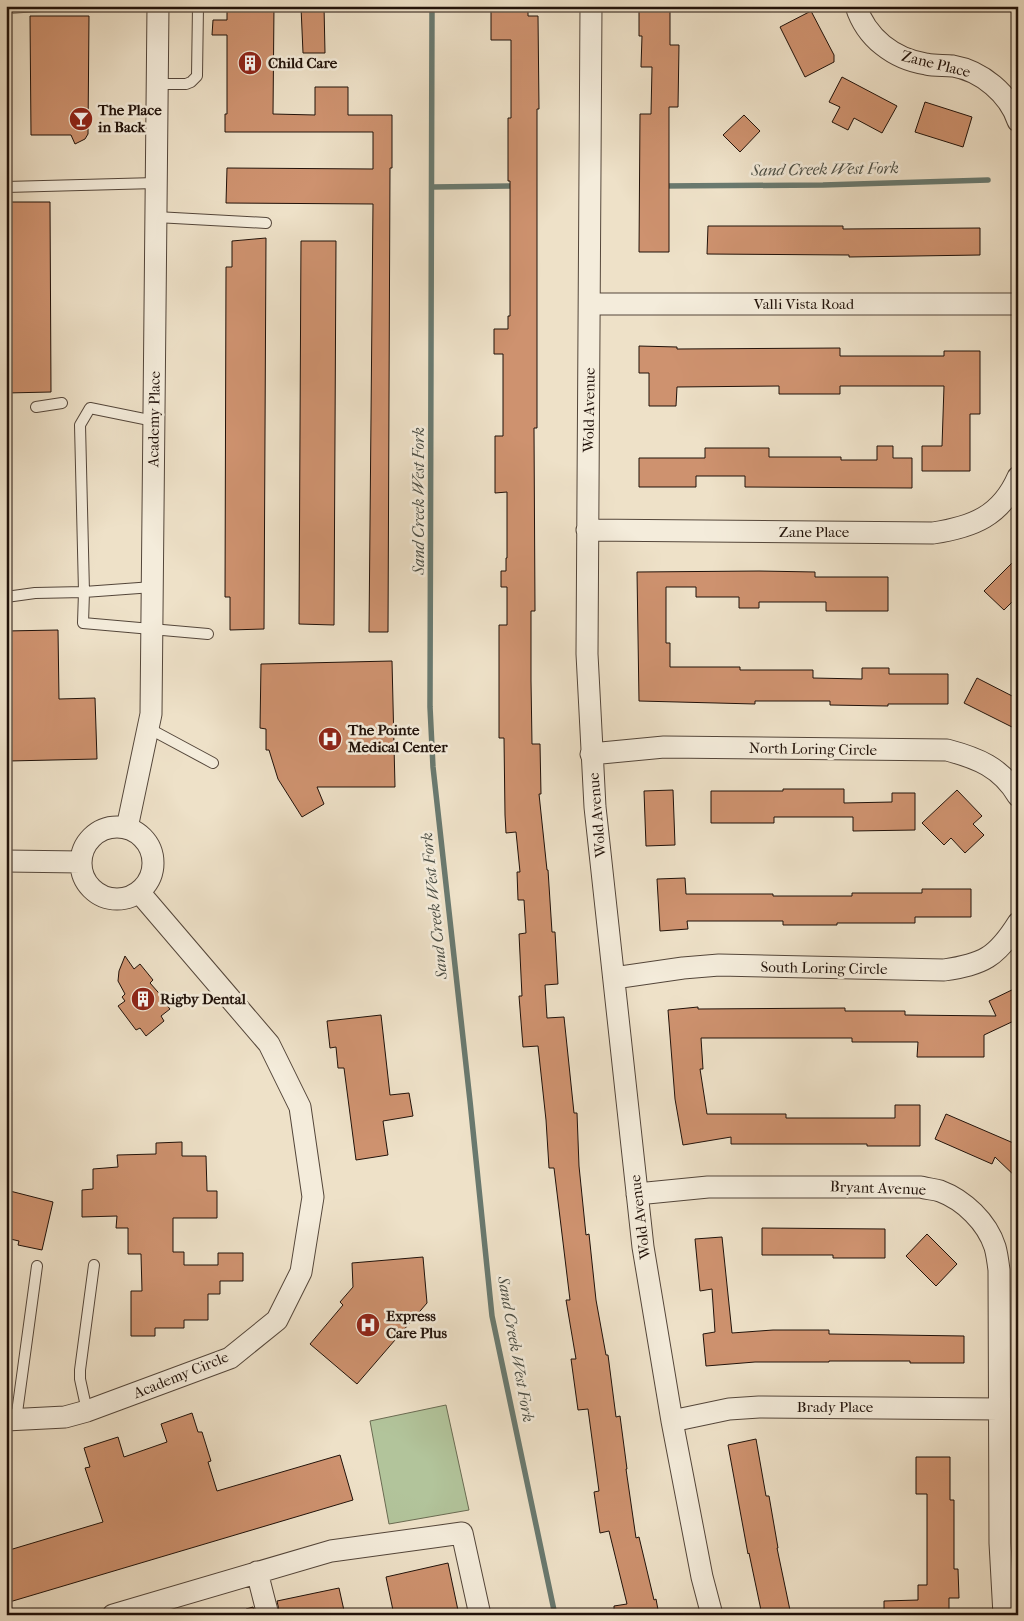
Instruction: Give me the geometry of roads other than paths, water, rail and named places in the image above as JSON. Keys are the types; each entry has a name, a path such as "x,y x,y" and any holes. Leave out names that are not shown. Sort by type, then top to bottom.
{"street":[{"name":"Academy Place","path":"127,828 151,714 158,6"},
{"name":"Wold Avenue","path":"591,6 587,530 587,654 591,754 595,807 643,1247 672,1421 702,1577 712,1615"},
{"name":"Zane Place","path":"856,6 869,34 886,49 904,59 926,64 954,66 974,73 991,83 1005,98 1016,115 1018,122"},
{"name":"Valli Vista Road","path":"590,304 1018,304"},
{"name":"Zane Place","path":"587,530 933,533 956,529 978,521 999,507 1011,492 1018,477"},
{"name":"North Loring Circle","path":"591,754 664,747 947,750 973,757 996,770 1012,786 1018,796"},
{"path":"114,827 127,828 139,834 148,844 153,855 153,868 147,883 139,892 128,898 116,899 98,894 89,886 83,874 81,862 84,849 91,838 101,831 114,827"},
{"path":"6,861 81,862"},
{"name":"Academy Circle","path":"11,1420 65,1417 87,1411 230,1358 277,1320 301,1272 313,1196 300,1107 269,1044 139,892"},
{"name":"South Loring Circle","path":"614,978 719,965 944,970 968,966 985,960 1000,949 1018,923"},
{"name":"Bryant Avenue","path":"637,1194 708,1187 921,1187 939,1191 958,1200 975,1214 987,1228 995,1246 999,1270 1000,1543 1004,1615"},
{"name":"Brady Place","path":"672,1421 729,1409 759,1407 999,1408"},
{"path":"113,1615 331,1551 462,1532 480,1615"},
{"path":"257,1572 268,1615"}],"lane":[{"path":"6,8 40,6"},
{"path":"157,84 186,84 197,76 198,6"},
{"path":"6,187 156,183"},
{"path":"156,218 266,224"},
{"path":"36,407 62,403"},
{"path":"154,422 90,408 80,425 83,623 208,634"},
{"path":"6,597 35,593 153,587"},
{"path":"148,728 214,763"},
{"path":"87,1411 80,1370 94,1265"},
{"path":"11,1420 37,1266"}],"waterway":[{"name":"Sand Creek West Fork","path":"432,6 430,707 433,767 492,1316 555,1615"},
{"name":"Sand Creek West Fork","path":"662,186 823,185 988,180"},
{"name":"Sand Creek West Fork","path":"432,187 516,186"}],"place":[{"name":"Child Care","path":"250,63"},
{"name":"The Place in Back","path":"81,119"},
{"name":"The Pointe Medical Center","path":"330,739"},
{"name":"Rigby Dental","path":"143,999"},
{"name":"Express Care Plus","path":"368,1325"}]}
